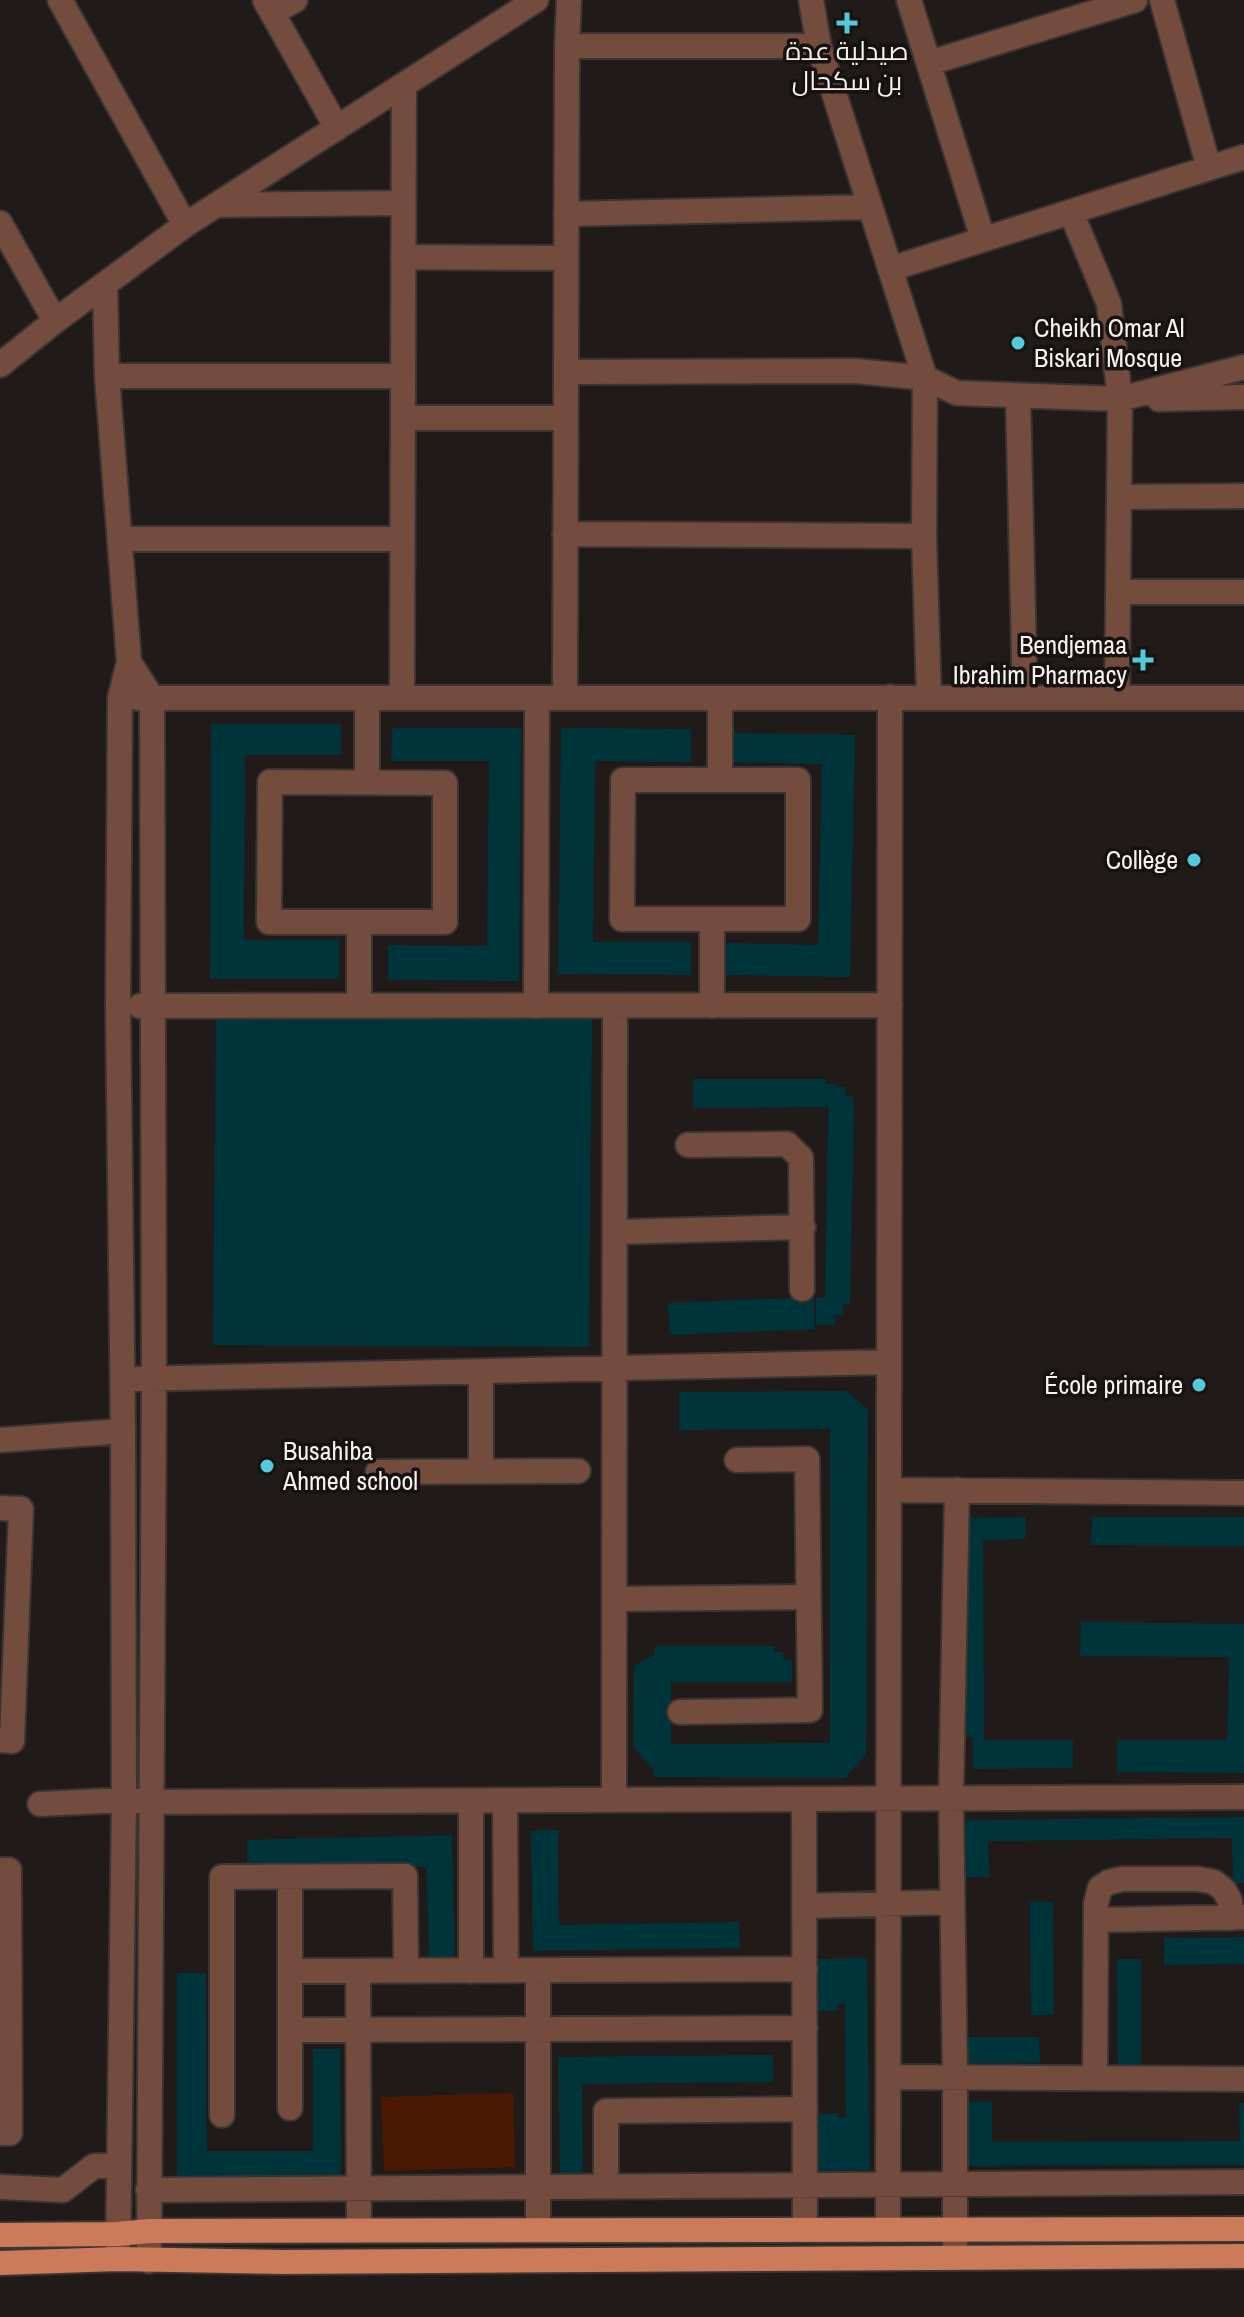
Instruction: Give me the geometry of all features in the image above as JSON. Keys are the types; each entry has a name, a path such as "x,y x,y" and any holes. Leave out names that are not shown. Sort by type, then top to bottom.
{"main road":[{"path":"0,2235 538,2229 1244,2229"},
{"path":"0,2263 118,2259 1244,2256"}],"street":[{"path":"60,0 185,225"},
{"path":"295,0 269,6 337,128"},
{"path":"0,365 185,225 536,0"},
{"path":"565,698 569,0"},
{"path":"811,0 819,46 925,378 924,536 929,698"},
{"path":"909,0 983,239"},
{"path":"929,63 1135,0"},
{"path":"1162,0 1209,168"},
{"path":"567,46 819,46"},
{"path":"402,698 404,85"},
{"path":"890,269 1244,157"},
{"path":"216,205 403,203"},
{"path":"566,214 870,207"},
{"path":"1071,212 1109,304 1120,399 1117,698"},
{"path":"0,223 55,321"},
{"path":"403,257 566,258"},
{"path":"105,284 107,376 129,662 120,698 118,1006 124,1800 118,2259"},
{"path":"1120,399 1244,367"},
{"path":"566,372 856,371 925,378 957,393 1120,399 1244,397"},
{"path":"107,376 403,376"},
{"path":"1018,396 1025,698"},
{"path":"403,418 565,418"},
{"path":"1119,497 1244,496"},
{"path":"565,534 924,536"},
{"path":"121,539 402,539"},
{"path":"1118,592 1244,592"},
{"path":"129,662 152,698 154,1379 149,2261"},
{"path":"888,2229 890,697"},
{"path":"120,698 1244,698"},
{"path":"367,698 367,782"},
{"path":"536,1006 537,698"},
{"path":"720,698 720,780"},
{"path":"623,780 798,780 798,919 712,919 622,919 623,780"},
{"path":"270,782 445,783 445,922 359,922 269,922 270,782"},
{"path":"712,919 712,1006"},
{"path":"359,922 359,1006"},
{"path":"118,1006 890,1005"},
{"path":"614,1800 615,1006"},
{"path":"688,1145 787,1144 801,1158 802,1289"},
{"path":"615,1232 803,1227"},
{"path":"123,1379 889,1362"},
{"path":"481,1372 481,1471"},
{"path":"0,1440 123,1431"},
{"path":"680,1712 810,1710 807,1459 737,1460"},
{"path":"378,1472 578,1471"},
{"path":"889,1490 1244,1493"},
{"path":"955,2258 951,1798 957,1490"},
{"path":"0,1508 21,1509 12,1741 0,1740"},
{"path":"615,1599 808,1597"},
{"path":"40,1804 124,1800 1244,1797"},
{"path":"804,1799 805,2228"},
{"path":"471,1801 471,1971"},
{"path":"505,1801 506,1970"},
{"path":"0,1870 9,1870 10,2102 10,2133 0,2133"},
{"path":"222,2115 222,1877 405,1876 406,1971"},
{"path":"290,1877 290,2108"},
{"path":"1095,2078 1096,1903 1100,1888 1122,1879 1198,1879 1214,1882 1224,1890 1237,1917 1097,1920"},
{"path":"805,1906 952,1902"},
{"path":"290,1971 805,1969"},
{"path":"538,1970 538,2229"},
{"path":"358,1971 359,2230"},
{"path":"290,2030 805,2028"},
{"path":"888,2077 1244,2079"},
{"path":"606,2187 606,2111 805,2109"},
{"path":"0,2187 63,2190 94,2166 118,2166"},
{"path":"148,2190 1244,2182"}],"shaded area":[{"path":"513,2093 515,2167 384,2171 381,2097"}],"building":[{"path":"211,724 341,724 341,755 245,755 244,940 339,940 339,979 210,979"},
{"path":"392,728 521,728 519,981 388,980 388,945 487,946 489,761 391,761"},
{"path":"561,728 691,729 691,762 595,761 593,942 691,942 691,975 558,974"},
{"path":"730,733 855,735 850,977 726,975 726,943 818,945 822,764 730,762"},
{"path":"216,1016 592,1018 589,1347 213,1345"},
{"path":"693,1079 826,1079 826,1084 845,1087 845,1096 853,1096 850,1304 843,1304 843,1315 835,1315 835,1325 816,1325 816,1298 825,1298 828,1107 693,1108"},
{"path":"814,1297 815,1329 670,1335 668,1303"},
{"path":"846,1391 868,1409 866,1754 845,1778 654,1777 654,1770 633,1747 634,1666 655,1654 655,1646 774,1646 775,1652 783,1652 783,1660 792,1660 792,1682 671,1682 671,1744 830,1743 830,1429 679,1430 679,1392"},
{"path":"1026,1517 1025,1539 983,1540 984,1740 1073,1740 1073,1768 973,1769 973,1737 963,1737 962,1544 969,1543 970,1518"},
{"path":"1092,1517 1244,1517 1244,1546 1091,1545"},
{"path":"1081,1622 1244,1624 1244,1773 1117,1772 1117,1740 1227,1740 1229,1657 1080,1656"},
{"path":"1244,1817 1244,1883 1233,1884 1232,1838 988,1841 989,1877 964,1877 964,1820"},
{"path":"558,1830 559,1925 739,1922 740,1948 533,1951 531,1831"},
{"path":"452,1835 455,1958 429,1959 426,1867 247,1871 247,1840"},
{"path":"1030,1902 1053,1902 1054,2015 1031,2015"},
{"path":"1244,1937 1244,1964 1164,1965 1164,1938"},
{"path":"867,1958 870,2170 817,2171 816,2114 838,2113 838,2117 846,2117 845,2004 837,2004 837,2011 817,2011 816,1959"},
{"path":"1117,1959 1141,1959 1141,2072 1118,2072"},
{"path":"177,1973 206,1973 207,2151 313,2151 313,2049 340,2049 341,2180 177,2181"},
{"path":"962,2037 1039,2037 1040,2063 962,2063"},
{"path":"773,2055 773,2082 582,2084 583,2183 560,2184 558,2057"},
{"path":"965,2102 992,2102 992,2142 1240,2141 1239,2103 1244,2103 1244,2165 966,2166"}],"place":[{"name":"صيدلية عدة بن سكحال","path":"847,23"},
{"name":"Cheikh Omar Al Biskari Mosque","path":"1018,343"},
{"name":"Bendjemaa Ibrahim Pharmacy","path":"1143,660"},
{"name":"Collège","path":"1194,860"},
{"name":"École primaire","path":"1199,1385"},
{"name":"Busahiba Ahmed school","path":"267,1466"}]}
